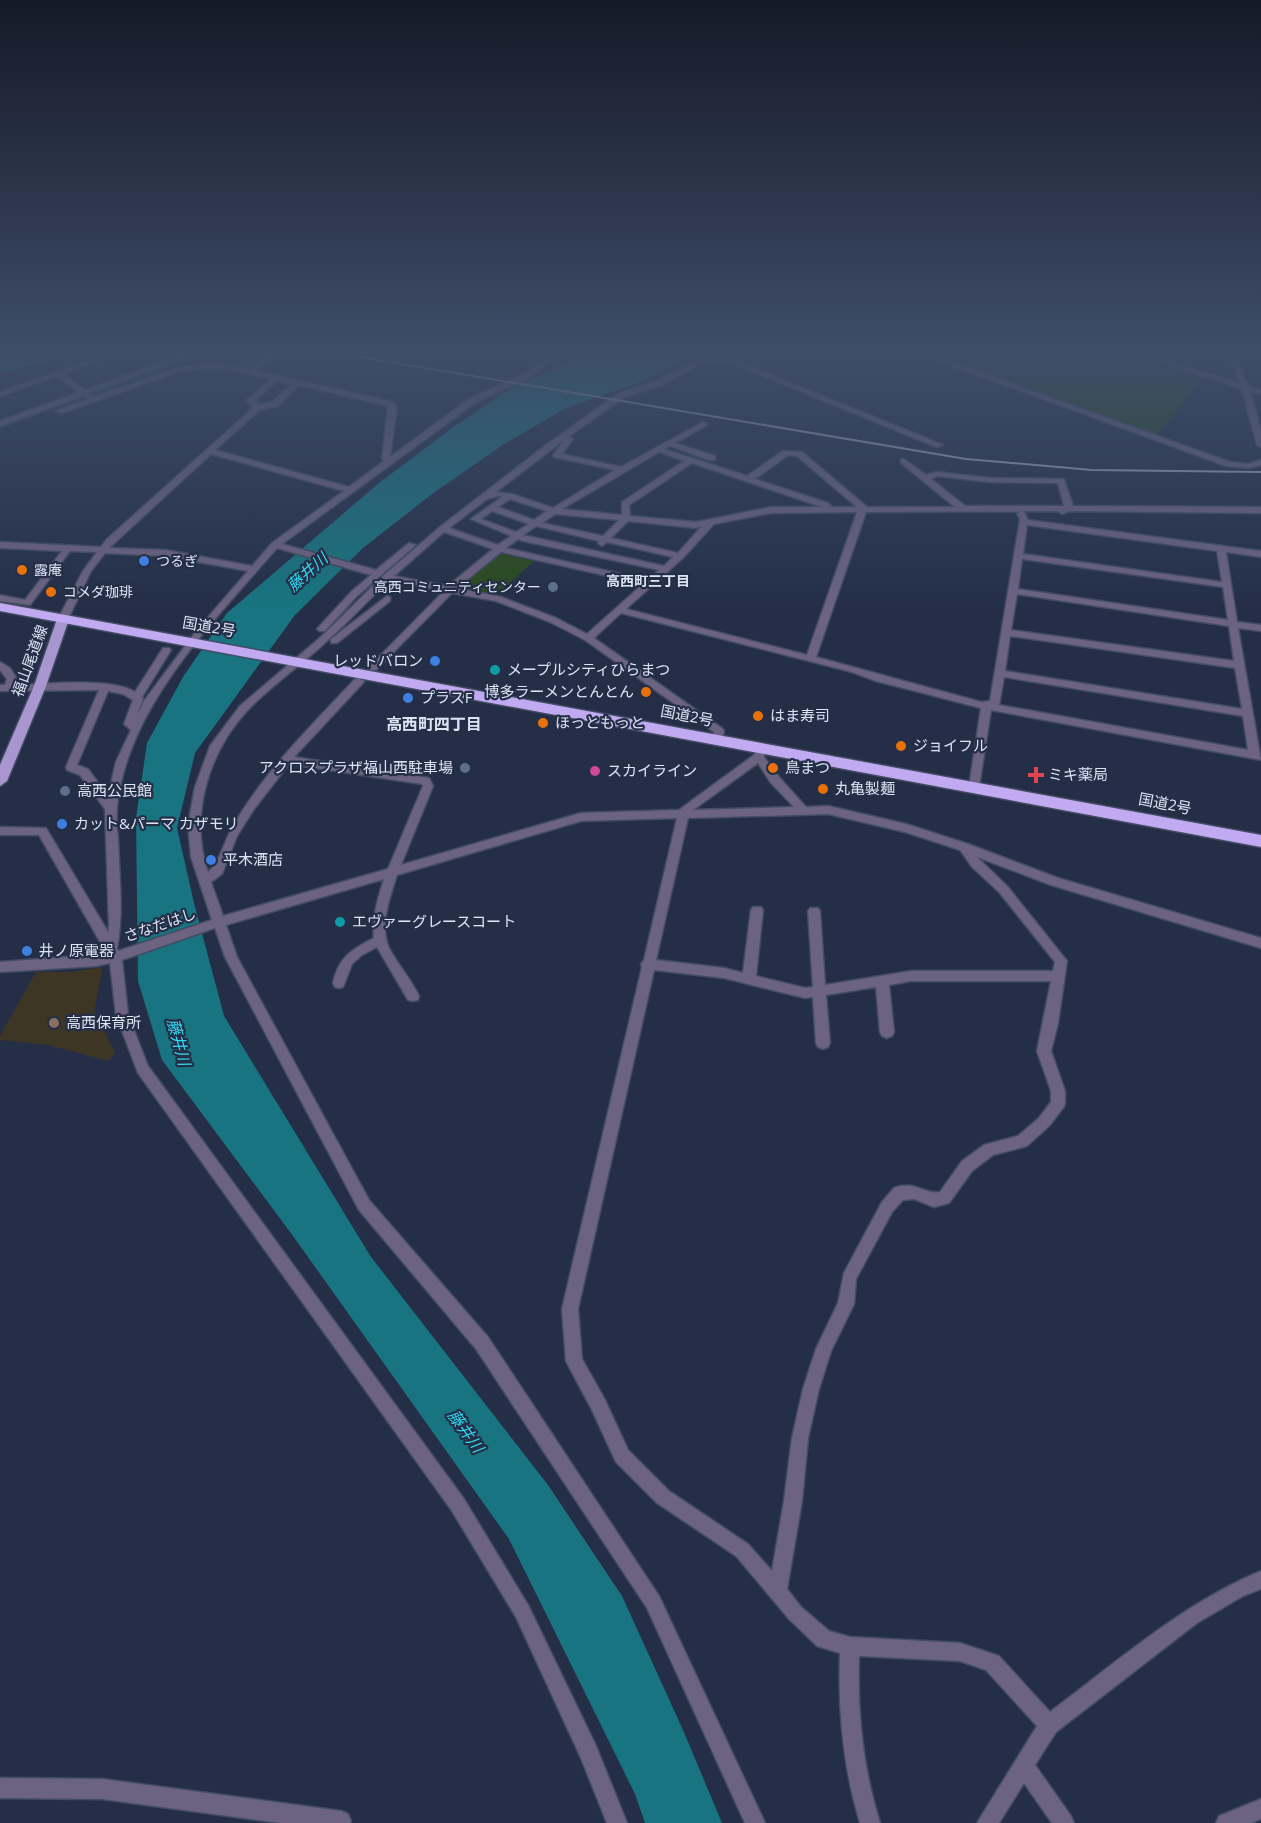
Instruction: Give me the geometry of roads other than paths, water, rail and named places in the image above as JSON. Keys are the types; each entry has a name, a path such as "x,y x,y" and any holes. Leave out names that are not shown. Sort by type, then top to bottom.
{"highway":[{"name":"国道2号","path":"0,607 112,629 298,658 717,740 760,753 974,787 1261,841"}],"main road":[{"name":"福山尾道線","path":"0,781 40,686 63,619"}],"street":[{"path":"63,619 87,571 103,549 224,437"},
{"path":"389,437 386,459 389,460"},
{"path":"421,437 276,545 253,569 193,642 148,703 135,728 121,762 109,802 115,953 122,1015 143,1069 459,1505 522,1611 589,1753 617,1823"},
{"path":"565,437 471,498 399,555 331,631 244,708 215,746 200,786 194,825 197,857 215,923 231,957 364,1205 482,1343 652,1602 755,1823"},
{"path":"565,437 569,439 557,455 625,470"},
{"path":"373,668 408,636 463,578 534,523 680,437"},
{"path":"920,437 939,445"},
{"path":"1154,437 1229,464 1248,466 1261,462"},
{"path":"669,443 825,505 829,510"},
{"path":"298,658 354,594 383,575 549,447"},
{"path":"657,449 752,476 786,453 799,454 863,508 810,659"},
{"path":"208,451 350,490"},
{"path":"577,566 626,518 625,504 691,460"},
{"path":"904,461 963,509 1261,554"},
{"path":"924,478 937,474 990,480 1061,481 1069,508"},
{"path":"471,498 481,499 498,494 554,511 696,525 771,510 1069,508 1261,510"},
{"path":"509,496 475,519 518,536 665,569"},
{"path":"491,508 534,523 680,556"},
{"path":"1022,518 1069,508"},
{"path":"974,787 986,710 995,703 1022,518"},
{"path":"588,638 680,556 710,523"},
{"path":"443,529 500,549 649,583"},
{"path":"0,545 166,553 253,569"},
{"path":"276,545 383,575 498,599 553,620 588,638 719,731 717,740"},
{"path":"0,598 27,603 68,548"},
{"path":"619,610 990,706 1257,756 1247,713 1221,548"},
{"path":"1018,556 1227,585"},
{"path":"1012,591 1261,628"},
{"path":"334,642 387,599"},
{"path":"331,631 343,633"},
{"path":"1006,632 1239,665"},
{"path":"134,697 140,694 166,650"},
{"path":"0,665 7,670 12,679 4,688"},
{"path":"1000,673 1247,713"},
{"path":"204,881 218,871 232,836 250,806 295,750 359,681"},
{"path":"4,688 105,687 126,691 138,699 129,724 135,728"},
{"path":"105,687 71,767 84,772 109,802"},
{"path":"804,811 775,780 760,753 684,811 647,964 570,1308 574,1361 598,1404 622,1456 663,1497 742,1550 795,1613 824,1639 850,1646 960,1652 992,1662 1049,1725"},
{"path":"288,760 424,781 428,786 394,872 378,921 380,940 413,996"},
{"name":"さなだはし","path":"0,967 97,961 115,953 215,923 581,816 828,810 906,828 964,847 1055,882 1261,943"},
{"path":"0,831 42,831 115,953"},
{"path":"777,1592 793,1501 800,1438 811,1389 824,1349 846,1304 849,1278 888,1207 899,1193 914,1192 934,1200 944,1198 967,1166 989,1150 1022,1141 1044,1122 1058,1104 1058,1091 1044,1051 1061,961 1003,889 976,864 964,847"},
{"path":"749,978 756,910"},
{"path":"814,911 823,1043"},
{"path":"339,983 341,967 354,954 380,940"},
{"path":"647,964 749,978 805,993 911,976 1058,976"},
{"path":"882,981 887,1032"},
{"path":"987,1823 1049,1725 1191,1617 1237,1590 1261,1580"},
{"path":"850,1646 848,1685 851,1731 870,1823"},
{"path":"1024,1766 1064,1823"},
{"path":"0,1788 102,1790 341,1821 340,1823"},
{"path":"1226,1823 1261,1809"}],"water":[{"name":"藤井川","path":"440,437 516,437 432,494 363,548 295,615 195,753 177,828 194,903 224,1016 371,1257 548,1485 622,1596 683,1730 722,1823 645,1823 635,1794 509,1539 293,1236 162,1060 138,981 136,818 147,743 183,677 227,613 379,483"}],"railway":[{"path":"836,437 966,459 1092,470 1261,472"}],"place":[{"name":"つるぎ","path":"144,561"},
{"name":"露庵","path":"22,570"},
{"name":"高西コミュニティセンター","path":"553,587"},
{"name":"コメダ珈琲","path":"51,592"},
{"name":"レッドバロン","path":"435,661"},
{"name":"メープルシティひらまつ","path":"495,670"},
{"name":"博多ラーメンとんとん","path":"646,692"},
{"name":"プラスF","path":"408,698"},
{"name":"はま寿司","path":"758,716"},
{"name":"ほっともっと","path":"543,723"},
{"name":"ジョイフル","path":"901,746"},
{"name":"アクロスプラザ福山西駐車場","path":"465,768"},
{"name":"鳥まつ","path":"773,768"},
{"name":"スカイライン","path":"595,771"},
{"name":"ミキ薬局","path":"1036,775"},
{"name":"丸亀製麺","path":"823,789"},
{"name":"高西公民館","path":"65,791"},
{"name":"カット&パーマ カザモリ","path":"62,824"},
{"name":"平木酒店","path":"211,860"},
{"name":"エヴァーグレースコート","path":"340,922"},
{"name":"井ノ原電器","path":"27,951"},
{"name":"高西保育所","path":"54,1023"}],"district":[{"name":"高西町三丁目","path":"648,581"},
{"name":"高西町四丁目","path":"434,724"}]}
